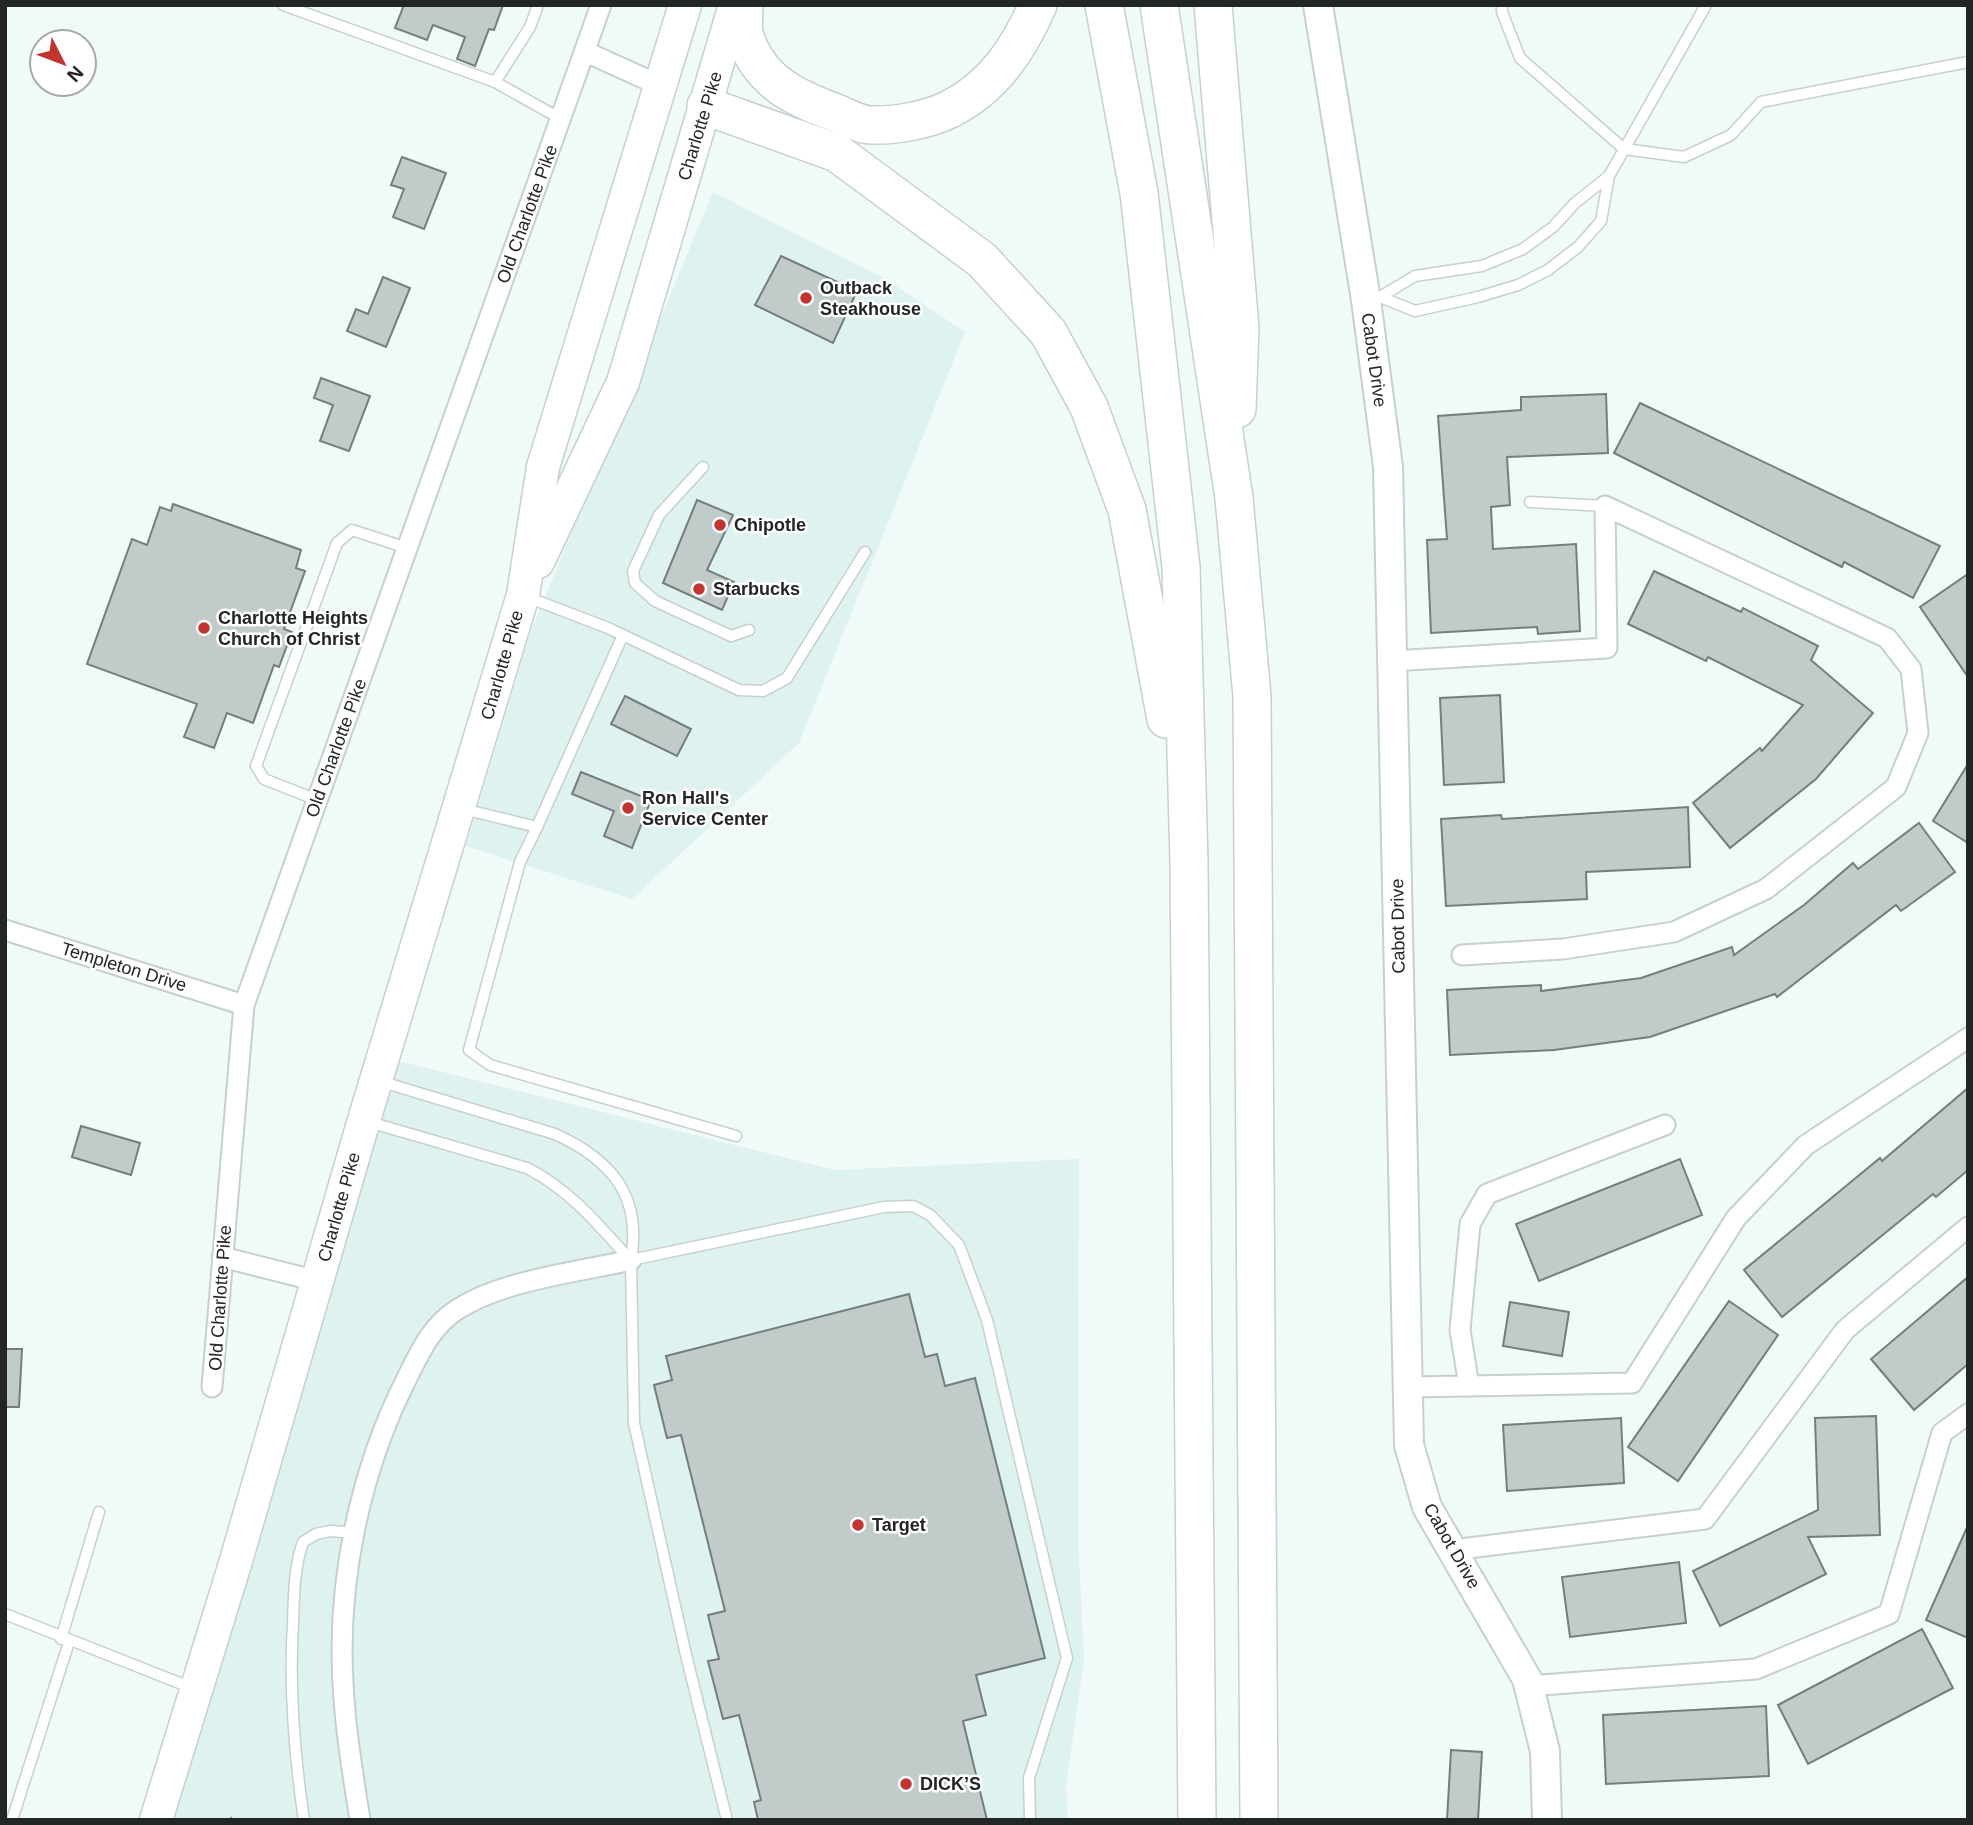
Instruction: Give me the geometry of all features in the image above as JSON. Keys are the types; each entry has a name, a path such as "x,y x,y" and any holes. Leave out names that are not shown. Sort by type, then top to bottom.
{"highway":[{"path":"744,5 744,35 761,68 778,87 801,100 869,125 919,119 950,109 979,89 1006,64 1023,40 1038,5"},
{"path":"1104,5 1139,193 1181,567 1189,862 1197,1820"},
{"path":"1159,5 1234,498 1252,696 1259,1820"},
{"path":"1213,5 1240,328 1234,498"},
{"path":"706,106 837,153 982,260 1048,332 1089,407 1127,510 1149,614 1189,862"}],"main road":[{"name":"Charlotte Pike","path":"156,1820 523,595 543,467 685,5"},
{"name":"Charlotte Pike","path":"523,595 623,382 735,5"},
{"path":"661,86 706,106"}],"street":[{"name":"Old Charlotte Pike","path":"212,1387 244,1005 601,5"},
{"name":"Cabot Drive","path":"1318,5 1373,299 1388,467 1409,1446 1427,1507 1528,1686 1545,1752 1548,1820"},
{"path":"586,52 661,86"},
{"path":"1392,661 1607,648 1605,506 1887,638 1911,669 1918,733 1896,787 1766,889 1674,932 1563,949 1462,955"},
{"name":"Templeton Drive","path":"5,930 244,1005"},
{"path":"1408,1387 1632,1383 1736,1218 1806,1144 1968,1038"},
{"path":"1469,1386 1460,1330 1470,1224 1487,1194 1665,1125"},
{"path":"1452,1550 1705,1520 1845,1330 1968,1227"},
{"path":"222,1257 317,1281"},
{"path":"360,1820 343,1682 346,1589 368,1475 391,1410 428,1337 441,1321 483,1296 631,1260"},
{"path":"1528,1686 1756,1668 1889,1614 1942,1433 1967,1416"}],"lane":[{"path":"283,5 495,82 561,120"},
{"path":"495,82 530,27 538,5"},
{"path":"1502,5 1502,12 1520,58 1624,149 1684,157 1731,135 1761,102 1968,62"},
{"path":"1373,299 1415,311 1518,285 1548,270 1578,247 1601,221 1609,176 1706,5"},
{"path":"1373,299 1415,276 1482,266 1523,249 1553,227 1575,203 1609,176"},
{"path":"703,467 659,515 633,571 635,583 655,601 732,636 749,630"},
{"path":"1530,502 1605,506"},
{"path":"317,800 264,779 256,766 337,543 352,530 407,548"},
{"path":"523,595 623,635 739,690 763,691 788,678 865,552"},
{"path":"623,635 520,862 469,1050 490,1065 736,1136"},
{"path":"460,808 537,827"},
{"path":"377,1080 555,1134 578,1145 612,1173 630,1204 635,1235 631,1260 634,1423 727,1820"},
{"path":"364,1120 527,1168 578,1202 631,1260"},
{"path":"631,1260 884,1207 913,1206 930,1215 959,1245 986,1320 1067,1658 1029,1778 1030,1820"},
{"path":"12,1820 65,1641 99,1512"},
{"path":"304,1820 295,1756 290,1683 296,1562 303,1542 316,1534 355,1533"},
{"path":"5,1614 65,1641 195,1690"}],"shaded area":[{"path":"713,192 886,279 965,332 799,743 632,899 466,846 530,633"},
{"path":"394,1060 834,1170 1079,1159 1078,1539 1084,1660 1066,1785 1068,1820 169,1820"}],"building":[{"path":"404,5 503,5 494,30 489,29 475,66 457,59 465,37 433,25 427,40 395,28"},
{"path":"402,157 446,173 424,229 393,217 404,189 391,185"},
{"name":"Outback Steakhouse","path":"781,256 857,291 833,343 755,305"},
{"path":"383,277 410,288 386,347 347,331 356,309 368,314"},
{"path":"321,378 370,396 349,451 320,441 333,405 314,398"},
{"path":"1606,394 1608,453 1507,457 1510,505 1491,507 1493,549 1576,544 1580,631 1538,634 1537,627 1431,633 1427,540 1447,539 1438,416 1521,410 1521,397"},
{"path":"1640,403 1940,546 1913,598 1844,562 1842,567 1614,453"},
{"path":"697,500 733,515 707,570 734,582 722,610 663,583"},
{"path":"173,504 301,550 296,568 305,571 284,629 292,632 279,667 274,665 253,723 227,713 214,748 184,737 197,704 87,664 132,539 147,545 160,507 171,511"},
{"path":"1654,571 1741,612 1743,608 1818,646 1811,660 1873,713 1816,779 1730,848 1693,803 1760,748 1762,751 1803,705 1708,657 1706,661 1628,624"},
{"path":"1968,574 1968,677 1920,607"},
{"path":"1500,695 1504,782 1444,785 1440,698"},
{"path":"625,696 691,729 677,756 611,724"},
{"path":"1968,764 1968,843 1933,821"},
{"path":"581,772 651,800 632,848 604,836 614,811 572,794"},
{"path":"1688,807 1690,867 1586,872 1587,899 1446,906 1441,819 1501,815 1502,819"},
{"path":"1919,823 1955,872 1901,911 1896,905 1777,997 1775,994 1650,1037 1554,1050 1450,1055 1447,990 1541,985 1541,991 1641,978 1732,947 1734,955 1804,905 1853,863 1858,869"},
{"path":"1968,1088 1968,1170 1936,1197 1933,1194 1782,1317 1744,1270 1880,1158 1882,1161"},
{"path":"81,1126 140,1143 131,1175 72,1157"},
{"path":"1680,1159 1702,1215 1539,1281 1516,1224"},
{"path":"1968,1277 1968,1364 1914,1410 1871,1359"},
{"name":"Target","path":"909,1294 925,1357 937,1354 945,1386 975,1378 1045,1658 976,1675 986,1715 963,1721 987,1820 758,1820 754,1802 761,1800 739,1715 723,1719 708,1661 719,1659 708,1615 725,1611 681,1435 667,1438 654,1385 672,1380 666,1356"},
{"path":"1729,1301 1778,1335 1678,1481 1628,1447"},
{"path":"1510,1302 1569,1312 1562,1356 1503,1346"},
{"path":"5,1349 22,1349 19,1407 5,1407"},
{"path":"1876,1416 1880,1535 1808,1537 1826,1574 1720,1626 1693,1571 1818,1510 1815,1418"},
{"path":"1621,1418 1624,1483 1507,1491 1503,1425"},
{"path":"1968,1525 1968,1638 1926,1620"},
{"path":"1679,1562 1686,1623 1570,1637 1562,1577"},
{"path":"1922,1629 1953,1688 1808,1764 1778,1705"},
{"path":"1766,1706 1769,1776 1606,1784 1603,1715"},
{"path":"1451,1750 1482,1752 1478,1820 1447,1820"}],"place":[{"name":"Outback Steakhouse","path":"806,298"},
{"name":"Chipotle","path":"720,525"},
{"name":"Starbucks","path":"699,589"},
{"name":"Charlotte Heights Church of Christ","path":"204,628"},
{"name":"Ron Hall's Service Center","path":"628,808"},
{"name":"Target","path":"858,1525"},
{"name":"DICK’S","path":"906,1784"}]}
